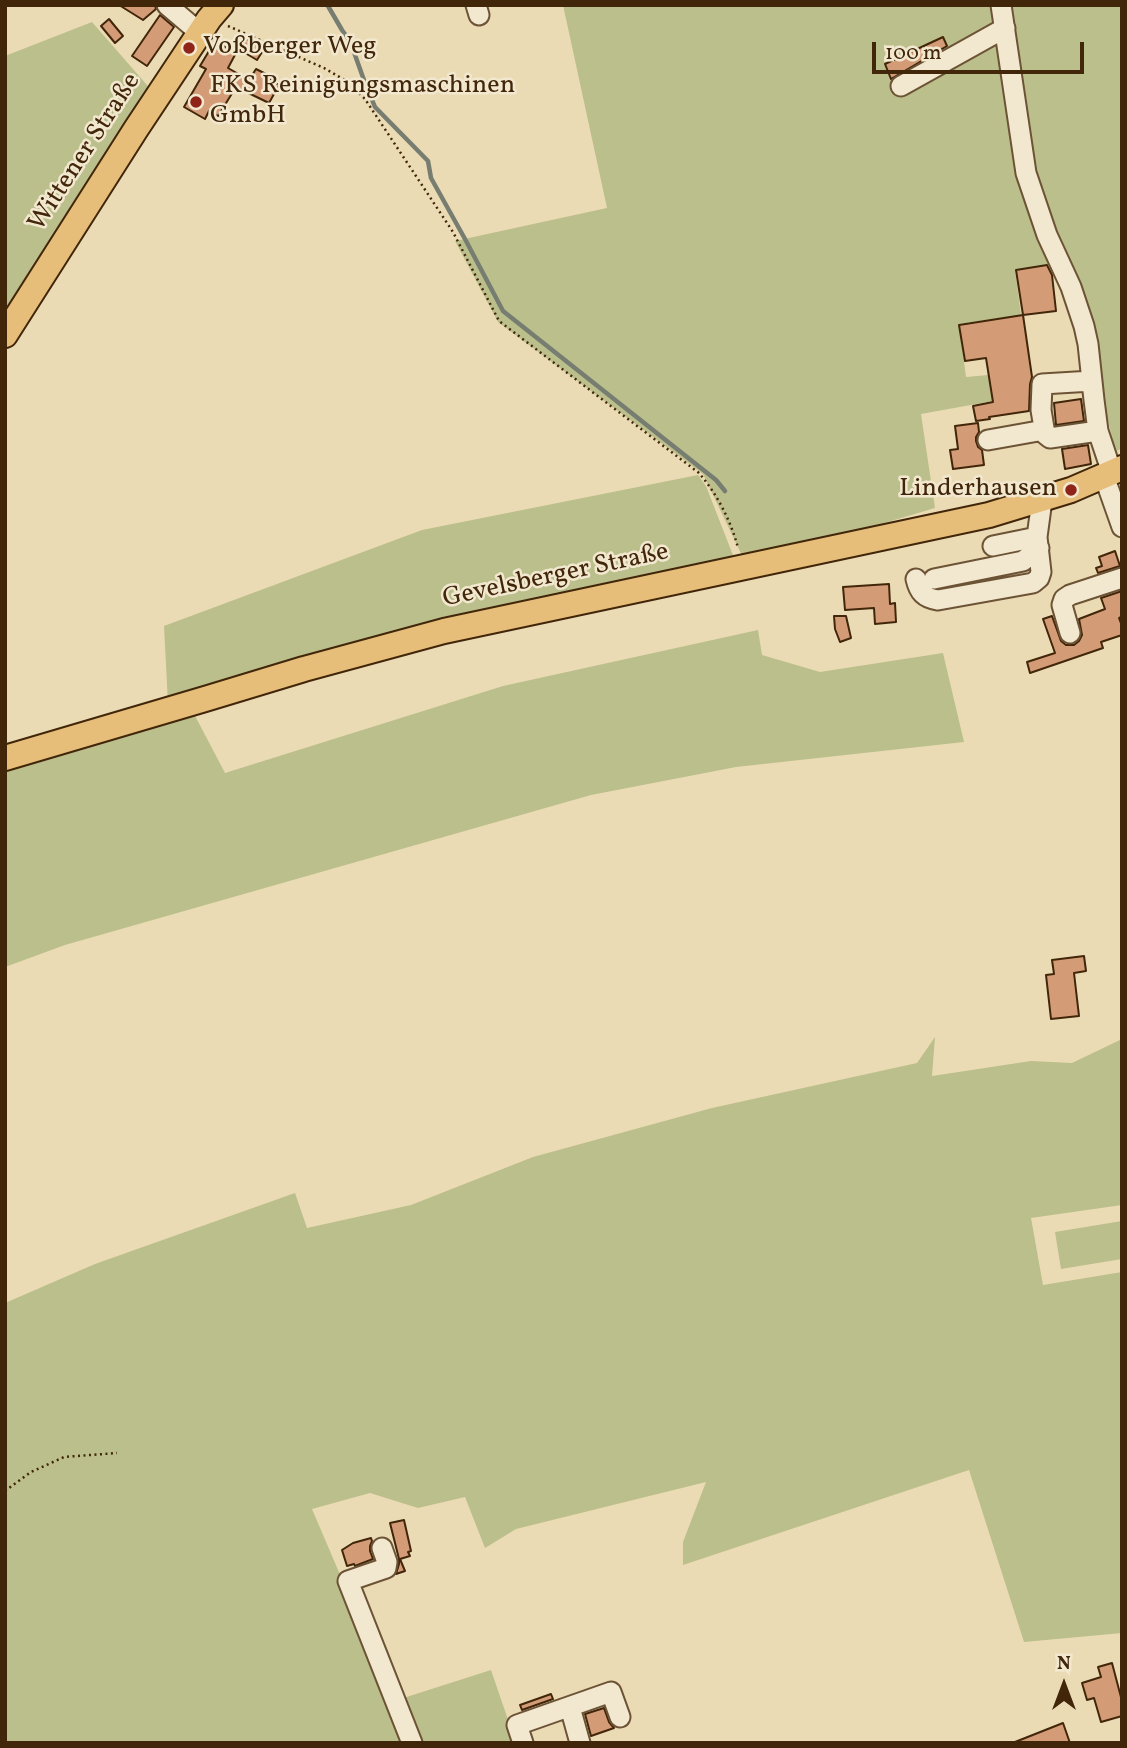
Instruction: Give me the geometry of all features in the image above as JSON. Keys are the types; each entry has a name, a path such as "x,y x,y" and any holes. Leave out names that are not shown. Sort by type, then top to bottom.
{"main road":[{"name":"Wittener Straße","path":"5,335 135,129 210,19"},
{"name":"Gevelsberger Straße","path":"5,758 317,665 419,638 591,598 989,514 1042,500 1112,472"}],"street":[{"path":"167,5 210,19"},
{"path":"1001,5 1026,173 1047,235 1079,307 1088,344 1098,431 1112,472 1122,527"},
{"path":"901,86 1004,28"},
{"path":"1092,381 1042,384 1041,410 1044,430 1050,438 1098,431"},
{"path":"988,440 1044,430"},
{"path":"925,579 1023,561 1038,542 1042,500"},
{"path":"993,546 1038,542"},
{"path":"1070,633 1062,605 1064,599 1122,578"},
{"path":"382,1548 387,1562 386,1568 348,1581 412,1743"},
{"path":"523,1743 517,1725 611,1692 620,1717"},
{"path":"570,1707 580,1743"}],"path":[{"path":"210,19 288,51 348,82 365,99 453,232 499,321 699,473 710,486 723,510 738,545 741,568"},
{"path":"5,1491 31,1472 64,1457 117,1453"}],"green space":[{"path":"563,5 1122,5 1122,448 1117,451 1114,444 1103,402 1096,335 1088,305 1076,279 1051,264 1015,270 1021,315 959,324 966,377 988,375 993,401 921,414 935,508 746,564 703,474 498,322 455,241 607,208"},
{"path":"92,22 153,92 5,325 5,56"},
{"path":"698,475 706,486 736,563 168,704 164,626 422,530"},
{"path":"758,630 762,655 820,672 943,653 964,742 736,767 591,795 65,945 5,967 5,766 192,710 225,773 503,686"},
{"path":"935,1037 932,1076 1031,1061 1072,1063 1122,1039 1122,1205 1031,1218 1043,1285 1122,1272 1122,1633 1024,1642 969,1470 683,1565 683,1542 706,1482 516,1529 485,1548 465,1497 418,1508 370,1493 312,1509 394,1701 491,1670 516,1743 5,1743 5,1303 95,1264 295,1193 307,1228 411,1205 533,1157 712,1108 917,1063"},
{"path":"1122,1221 1122,1259 1061,1269 1055,1232"}],"building":[{"path":"119,5 155,5 156,9 143,20"},
{"path":"160,15 174,27 147,66 132,56"},
{"path":"109,19 123,36 115,43 101,26"},
{"path":"943,37 947,46 891,79 885,64"},
{"path":"246,39 264,49 257,60 240,50"},
{"path":"215,41 236,53 228,68 249,80 256,69 279,85 269,103 236,87 218,116 209,111 205,119 184,107 206,69 200,66"},
{"path":"1047,265 1052,275 1056,311 1023,315 1016,270"},
{"path":"1023,315 1032,377 1029,411 976,421 973,406 993,402 986,358 965,361 959,325"},
{"path":"1081,399 1084,421 1056,425 1054,403"},
{"path":"978,423 976,441 982,450 984,465 953,469 950,450 958,449 955,426"},
{"path":"1088,445 1091,464 1065,469 1062,449"},
{"path":"1115,551 1120,566 1098,573 1096,568 1102,566 1099,557"},
{"path":"889,584 890,604 895,603 896,622 875,624 874,608 845,610 843,587"},
{"path":"1122,591 1122,616 1119,618 1122,635 1101,642 1103,648 1030,673 1027,662 1055,653 1043,619 1052,616 1061,641 1066,645 1074,645 1082,635 1079,619 1105,609 1101,598"},
{"path":"834,616 846,616 851,638 840,642"},
{"path":"1084,956 1086,971 1074,973 1079,1016 1051,1019 1046,975 1054,974 1052,960"},
{"path":"404,1520 411,1551 408,1552 410,1556 400,1559 405,1571 396,1574 399,1559 390,1523"},
{"path":"371,1538 370,1551 373,1559 347,1566 342,1550 353,1543"},
{"path":"1112,1663 1122,1701 1122,1716 1101,1722 1094,1698 1087,1700 1082,1683 1101,1677 1098,1667"},
{"path":"551,1694 553,1699 522,1710 520,1705"},
{"path":"604,1708 614,1728 591,1736 585,1714"},
{"path":"1063,1723 1070,1743 1015,1743 1015,1742"}],"waterway":[{"path":"328,6 350,41 375,107 428,161 431,178 503,311 716,480 725,491"}],"place":[{"name":"Voßberger Weg","path":"189,48"},
{"name":"FKS Reinigungsmaschinen GmbH","path":"196,102"},
{"name":"Linderhausen","path":"1071,490"}]}
